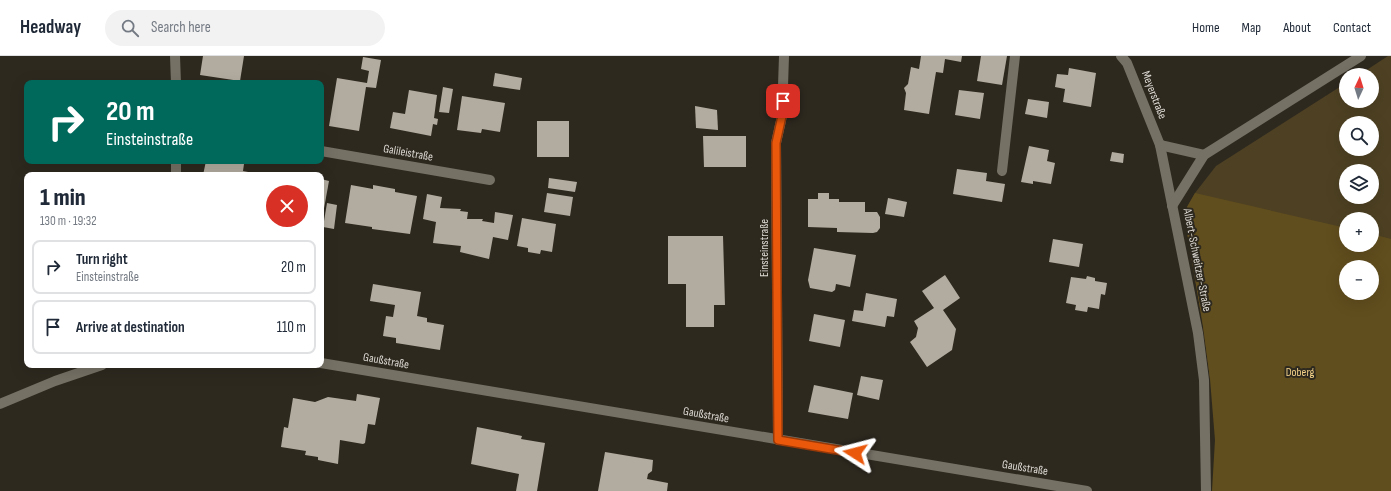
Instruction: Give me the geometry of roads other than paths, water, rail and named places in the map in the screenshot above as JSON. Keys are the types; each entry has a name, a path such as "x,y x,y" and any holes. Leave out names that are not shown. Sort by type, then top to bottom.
{"street":[{"path":"175,56 176,80"},
{"name":"Einsteinstraße","path":"778,440 776,143 782,116 784,56"},
{"path":"1002,171 1015,56"},
{"name":"Meyerstraße","path":"1121,56 1127,63 1160,145 1172,206"},
{"name":"Albert-Schweitzer-Straße","path":"1206,491 1204,380 1198,333 1172,206 1204,155 1361,56"},
{"path":"1160,145 1204,155"},
{"name":"Galileistraße","path":"324,152 490,180"},
{"name":"Gaußstraße","path":"324,364 1086,491"},
{"path":"0,404 55,381 93,368"}],"park label":[{"name":"Doberg","path":"1300,372"}]}
